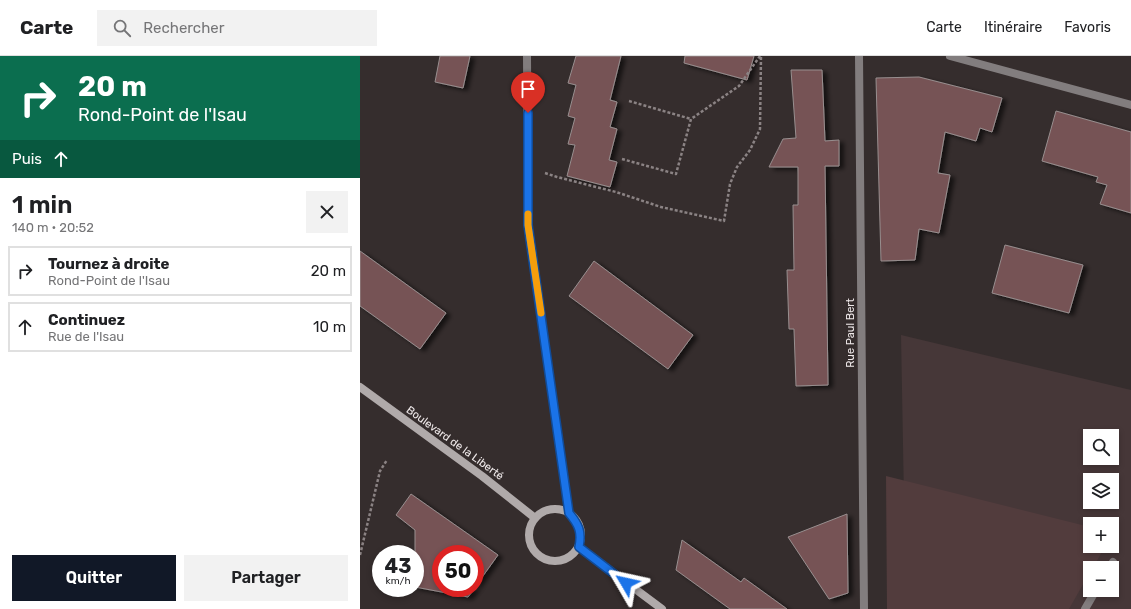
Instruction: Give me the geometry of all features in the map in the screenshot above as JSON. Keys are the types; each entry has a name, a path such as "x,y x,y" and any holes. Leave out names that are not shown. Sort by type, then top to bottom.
{"main road":[{"name":"Boulevard de la Liberté","path":"360,387 482,476 535,518"},
{"path":"558,509 569,513 579,525 581,536 579,547 570,557 556,562 543,559 535,553 530,544 529,534 535,518 550,510 558,509"},
{"path":"579,547 662,609"}],"street":[{"path":"527,56 528,225 569,513"},
{"name":"Rue Paul Bert","path":"859,56 864,609"},
{"path":"950,56 1131,105"},
{"path":"1085,609 1092,597"}],"path":[{"path":"622,159 676,174 691,119 739,86 760,56"},
{"path":"545,173 557,178 616,192 660,207 724,221 730,184 737,167 750,150 760,129 760,56"},
{"path":"629,101 691,119"},
{"path":"360,555 380,471 387,460"}],"shaded area":[{"path":"901,335 1131,390 1131,609 906,609"},
{"path":"886,476 1083,525 1083,553 1101,553 1097,561 1083,561 1083,584 1069,609 887,609"}],"building":[{"path":"440,56 470,56 463,88 435,82"},
{"path":"576,56 621,56 610,100 617,102 610,127 617,129 609,160 617,162 610,187 567,176 575,145 568,144 575,118 568,116 576,85 568,83"},
{"path":"685,56 754,56 747,80 684,63"},
{"path":"791,70 822,70 825,141 839,140 839,166 825,166 828,385 796,386 794,329 789,329 787,270 794,270 793,205 798,205 798,167 769,167 783,139 796,138"},
{"path":"919,77 1002,98 992,132 980,128 976,141 945,132 938,173 950,175 939,233 919,229 915,260 881,261 876,78"},
{"path":"1056,111 1131,132 1131,213 1100,204 1107,185 1096,182 1098,177 1042,161"},
{"path":"1005,245 1083,265 1069,313 992,293"},
{"path":"360,251 446,313 420,349 360,306"},
{"path":"594,261 693,335 668,369 569,296"},
{"path":"411,494 484,545 432,545 432,590 424,589 424,545 415,545 415,530 396,515"},
{"path":"847,514 848,593 829,599 788,537"},
{"path":"682,540 741,582 744,578 787,609 730,609 676,570"},
{"path":"484,545 498,555 484,574"}],"slow traffic":[{"path":"528,214 528,225 541,313"}],"route":[{"path":"528,113 528,225 569,513 579,525 581,536 579,547 626,583"}]}
